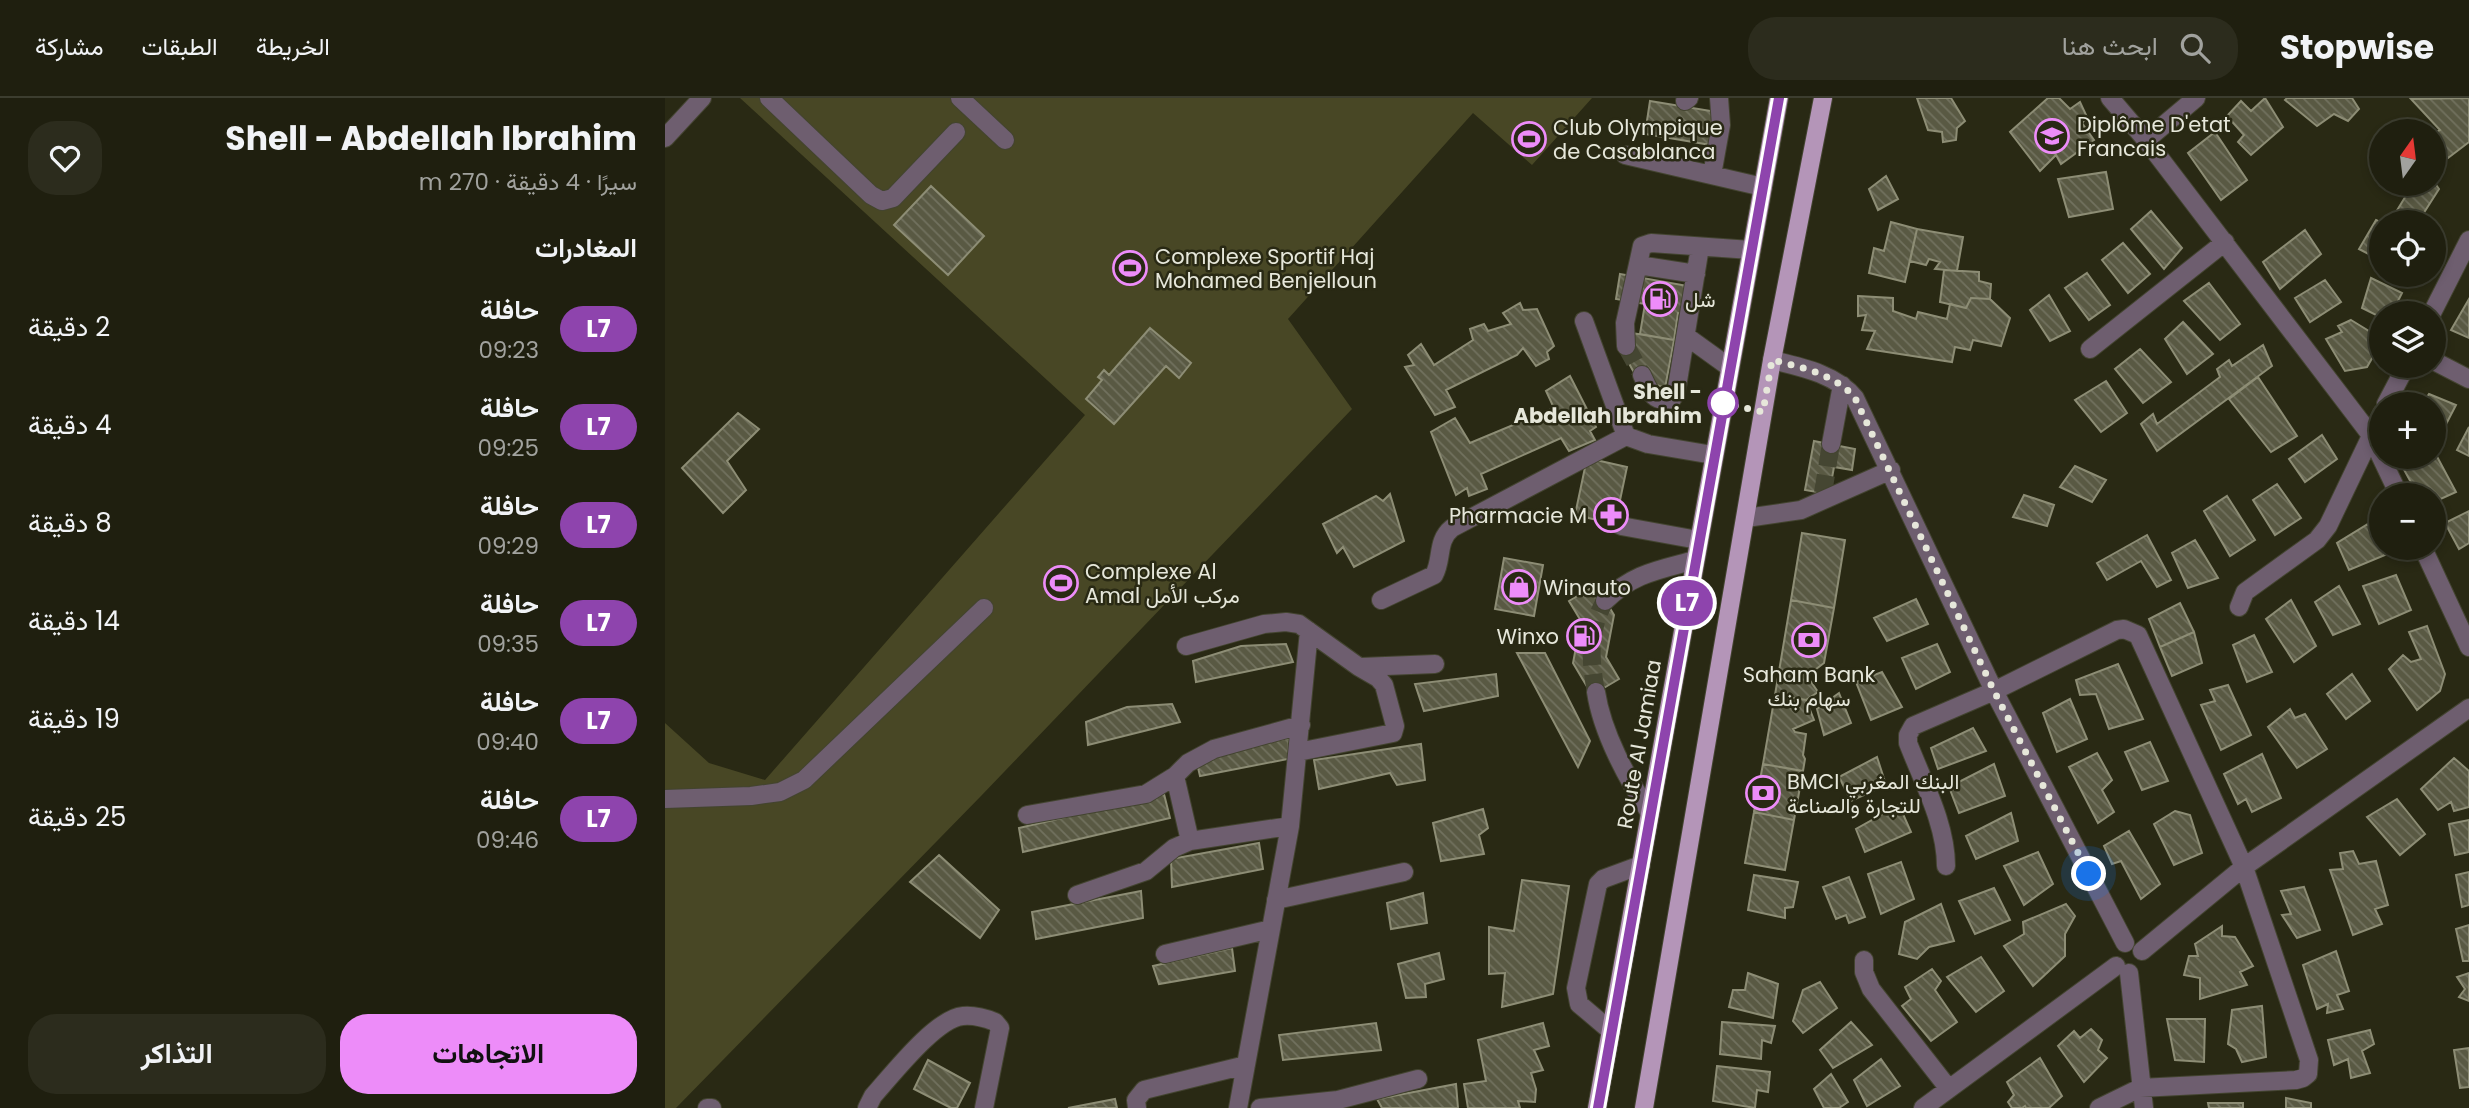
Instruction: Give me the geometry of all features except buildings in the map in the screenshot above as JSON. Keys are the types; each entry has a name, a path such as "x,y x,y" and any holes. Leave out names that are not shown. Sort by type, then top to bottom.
{"main road":[{"name":"Route Al Jamiaa","path":"1597,1108 1779,98"},
{"path":"1644,1108 1772,360 1823,98"}],"street":[{"path":"665,138 702,98"},
{"path":"769,98 871,195 882,201 893,198 956,132"},
{"path":"960,98 1005,140"},
{"path":"1712,175 1721,125 1719,98"},
{"path":"2110,98 2146,140 2369,431"},
{"path":"2146,140 2196,98"},
{"path":"1625,155 1763,187"},
{"path":"2438,301 2469,240"},
{"path":"2090,349 2225,242"},
{"path":"1626,346 1625,323 1642,246 1646,243 1751,250"},
{"path":"1642,375 1653,396 1660,401 1672,399 1678,387 1700,247"},
{"path":"1638,265 1696,274"},
{"path":"1584,321 1626,436"},
{"path":"1686,336 1729,367"},
{"path":"1772,360 1819,373 1842,385 1855,398 1994,691 2125,943"},
{"path":"2446,367 2469,379"},
{"path":"1831,444 1842,385"},
{"path":"1381,600 1434,575 1442,540 1452,528 1626,436 1648,444 1713,455"},
{"path":"2239,607 2245,592 2316,540 2328,526 2369,438"},
{"path":"1746,518 1790,513 1822,497 1891,470"},
{"path":"1621,526 1699,540"},
{"path":"2429,560 2469,647"},
{"path":"1605,601 1636,577 1695,561"},
{"path":"665,799 781,792 804,780 984,608"},
{"path":"1186,646 1264,624 1299,624 1378,678 1384,685 1395,726 1393,733 1298,752"},
{"path":"1946,866 1946,846 1908,743 1908,735 1913,726 1994,691 2117,630 2131,631 2137,635 2245,867 2309,1060 2308,1074 2296,1080 2140,1088 2099,1108"},
{"path":"1238,1108 1290,825 1309,631"},
{"path":"1359,667 1435,664"},
{"path":"1596,692 1602,716 1631,785 1650,813"},
{"path":"2142,951 2245,867 2469,708"},
{"path":"1027,815 1146,794 1175,776 1188,763 1214,749 1301,725"},
{"path":"1175,776 1190,841"},
{"path":"1077,895 1146,871 1174,848 1190,841 1290,825"},
{"path":"1611,1031 1579,1004 1576,988 1598,884 1603,879 1641,865"},
{"path":"1276,900 1404,872"},
{"path":"1165,954 1271,929"},
{"path":"1923,1108 2122,969 2137,971 2144,958 2142,951 2135,944 2125,943 2115,952 2113,958 2122,969 2144,1108"},
{"path":"1864,960 1864,972 1871,989 1949,1089"},
{"path":"867,1108 873,1096 938,1026 961,1016 978,1016 995,1022 999,1028 984,1108"},
{"path":"1137,1108 1136,1100 1144,1090 1246,1065"},
{"path":"1260,1108 1338,1100 1418,1079"}],"shaded area":[{"path":"740,98 1592,98 1532,165 1473,113 1288,319 1352,409 981,796 676,1108 665,1108 665,723 709,763 765,780 1085,415"}],"tunnel":[{"path":"1626,346 1642,375"},
{"path":"1823,493 1831,444"},
{"path":"1596,692 1592,668 1593,634 1605,601"}],"bus line":[{"name":"L7","path":"1598,1108 1779,98"}],"place":[{"name":"Diplôme D'etat Francais","path":"2052,136"},
{"name":"Club Olympique de Casablanca","path":"1529,139"},
{"name":"Complexe Sportif Haj Mohamed Benjelloun","path":"1130,268"},
{"name":"شل","path":"1660,299"},
{"name":"Shell - Abdellah Ibrahim","path":"1723,403"},
{"name":"Pharmacie M","path":"1611,515"},
{"name":"Complexe Al Amal مركب الأمل","path":"1061,583"},
{"name":"Winauto","path":"1519,587"},
{"name":"Winxo","path":"1584,636"},
{"name":"Saham Bank سهام بنك","path":"1809,640"},
{"name":"BMCI البنك المغربي للتجارة والصناعة","path":"1763,793"}],"route":[{"path":"1723,403 1763,412 1772,360 1819,373 1842,385 1855,398 1994,691 2089,874"}]}
